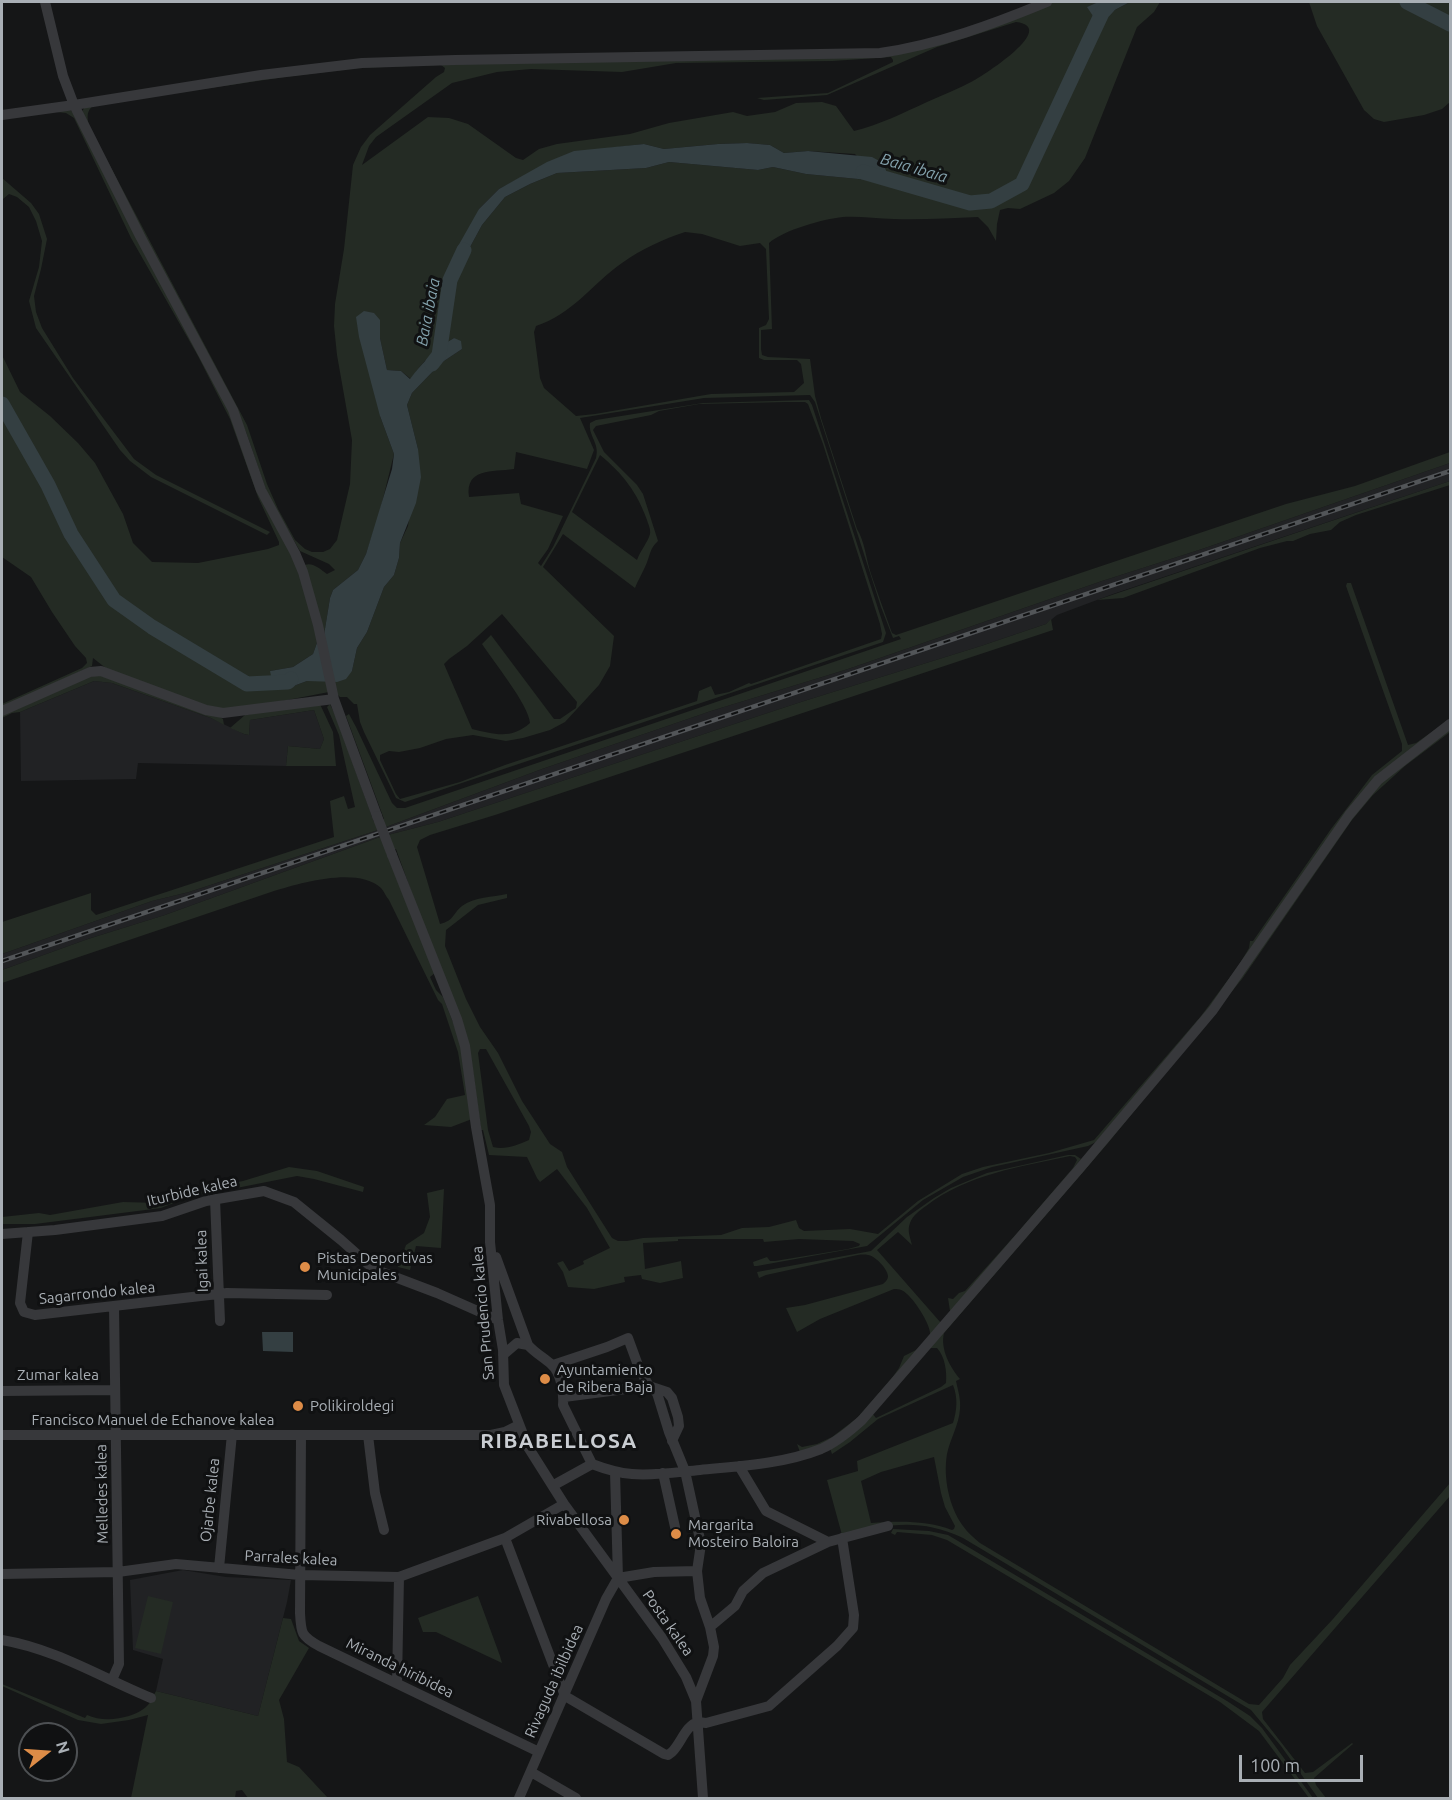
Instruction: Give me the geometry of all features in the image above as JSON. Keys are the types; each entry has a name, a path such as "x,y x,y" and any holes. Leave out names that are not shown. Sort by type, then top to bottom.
{"street":[{"name":"San Prudencio kalea","path":"45,2 63,76 74,105 232,410 261,490 303,572 318,625 334,699 461,1033 490,1205 490,1242 503,1355 504,1385 528,1447 554,1485"},
{"path":"2,115 261,75 362,63 880,53 906,49 982,27 1047,2"},
{"path":"2,711 90,672 101,671 206,710 223,713 334,699"},
{"path":"490,1242 528,1345 534,1353 553,1365 557,1371 566,1412 592,1464 615,1472 663,1473 785,1460 824,1448 862,1420 1213,1010 1367,791 1390,769 1450,724"},
{"name":"Iturbide kalea","path":"2,1234 55,1230 162,1216 215,1199 264,1191 294,1202 379,1271 498,1320"},
{"name":"Igai kalea","path":"215,1199 220,1321"},
{"name":"Sagarrondo kalea","path":"28,1232 20,1303 24,1312 35,1315 227,1293 327,1295"},
{"name":"Melledes kalea","path":"112,1680 118,1664 114,1306"},
{"path":"553,1365 628,1338 639,1368 649,1386 657,1393 672,1441 685,1471 701,1544 697,1571 700,1598 714,1647 713,1656 696,1701"},
{"path":"503,1355 517,1343 528,1345"},
{"path":"564,1397 649,1386"},
{"name":"Zumar kalea","path":"2,1391 115,1390"},
{"name":"Francisco Manuel de Echanove kalea","path":"2,1435 491,1435 505,1432 519,1425"},
{"name":"Ojarbe kalea","path":"219,1568 232,1434"},
{"name":"Miranda hiribidea","path":"301,1435 300,1625 306,1639 539,1752"},
{"path":"368,1435 375,1493 384,1530"},
{"path":"554,1485 592,1464"},
{"path":"739,1466 766,1511 828,1542"},
{"path":"615,1472 618,1578 654,1572 697,1571"},
{"path":"663,1473 675,1527"},
{"name":"Posta kalea","path":"554,1485 564,1504 677,1661 690,1687 696,1701 703,1798"},
{"name":"Parrales kalea","path":"2,1574 117,1572 176,1563 300,1575 399,1577 505,1538 564,1504"},
{"path":"710,1627 735,1606 743,1591 763,1573 828,1542 888,1526"},
{"path":"505,1538 565,1696 668,1755 694,1722 706,1723 769,1706 837,1646 853,1628 854,1615 842,1538"},
{"path":"397,1683 399,1577"},
{"name":"Rivaguda ibilbidea","path":"519,1798 606,1599 618,1578"},
{"path":"2,1640 75,1662 151,1698"},
{"path":"690,1687 702,1686"},
{"path":"531,1772 576,1798"}],"shaded area":[{"path":"1053,2 1098,2 1088,7 1107,14 1130,2 1160,2 1154,12 1137,27 1085,158 1069,181 1054,193 1020,209 1000,210 996,241 988,227 978,217 904,219 843,217 804,226 769,243 772,329 761,330 762,355 810,359 815,396 821,418 892,633 896,635 1286,504 1355,486 1450,452 1450,463 848,669 711,711 542,769 375,831 189,892 152,901 2,954 2,922 91,893 91,910 96,915 334,837 330,801 344,796 348,809 355,807 339,735 327,707 330,704 374,822 384,819 346,716 349,714 392,803 397,808 405,808 901,639 899,636 893,638 881,607 815,402 810,395 704,398 580,418 594,450 587,469 516,452 514,469 482,473 471,481 469,488 469,497 519,493 521,504 563,516 548,549 538,563 541,566 553,547 596,458 597,453 590,423 596,420 703,403 809,400 886,633 883,642 405,802 396,798 364,732 357,704 347,697 340,697 336,693 334,682 352,671 357,648 367,632 384,587 394,575 400,543 408,526 418,449 407,405 412,393 441,363 462,349 454,338 430,356 411,379 401,371 387,370 380,338 380,416 394,454 379,515 366,554 358,570 333,590 324,635 318,640 313,654 293,667 270,671 288,688 307,681 327,681 329,692 246,708 214,709 107,669 93,658 92,666 2,707 2,704 82,668 87,663 86,658 75,646 31,577 2,557 2,355 20,392 50,416 95,463 123,514 133,543 152,562 198,563 279,545 258,497 230,419 198,356 131,238 74,118 66,113 56,112 69,109 76,115 234,421 250,466 305,565 314,565 327,574 335,570 329,564 300,551 268,496 246,432 81,114 85,106 274,76 381,64 886,55","holes":["1016,22 1027,26 1029,32 1015,51 973,81 891,118 854,131 836,106 822,102 796,103 775,112 747,116 733,112 669,123 630,134 557,144 539,149 523,160 516,158 468,124 449,118 428,117 362,165 369,146 376,137 452,83 497,72 531,69 622,72 676,63 833,61 891,57 893,60 828,93 757,98 764,100 827,95 937,47","441,65 445,68 444,72 370,135 361,147 353,165 334,326 352,440 350,484 337,540 330,549 323,552 312,552 295,540 278,509 247,425 89,126 88,120 88,112 94,105 359,68","747,143 770,145 784,153 808,151 855,154 879,181 806,174 773,167 758,170 669,162 646,168 557,173 505,197 482,225 465,261 479,209 499,189 522,177 609,148 644,144 664,149","685,232 702,234 740,246 760,243 766,249 769,319 766,325 759,328 759,358 797,360 801,364 804,383 794,392 711,394 576,416 544,388 540,378 534,332 536,326 549,321 572,306 629,258","787,402 808,404 823,444 880,624 881,639 749,683 729,692 715,695 711,686 699,691 697,701 460,782 400,799 380,760 380,755 389,751 399,752 446,739 473,735 506,741 550,730 565,722 599,685 610,666 614,636 543,567 563,534 635,588 651,550 658,541 643,494 604,452 593,430 596,426 651,415 659,411 699,404","600,455 628,484 639,501 650,528 648,540 637,560 572,512","502,614 577,702 576,708 560,719 554,719 491,635 482,644 524,705 530,723 509,734 495,734 472,729 444,664"]},
{"path":"1098,2 1130,2 1107,14 1093,16 1087,7"},
{"path":"1309,2 1450,2 1450,102 1442,109 1424,115 1384,122 1374,119 1364,110 1317,26"},
{"path":"747,143 770,145 784,153 808,151 872,157 883,163 887,173 879,181 806,174 773,167 758,170 669,162 646,168 557,173 505,197 482,225 465,261 458,268 453,265 457,248 479,209 499,189 547,162 574,151 644,144 664,149"},
{"path":"2,178 31,203 39,214 47,239 34,296 36,312 42,328 73,378 134,459 156,475 270,532 267,535 151,477 120,450 36,328 29,301 39,267 42,241 29,207 17,197 9,194 3,199 2,206"},
{"path":"364,311 374,313 380,320 380,338 387,370 401,371 410,379 430,356 454,338 461,341 462,349 441,363 412,393 407,405 418,449 421,477 416,503 400,543 394,575 384,587 367,632 357,648 352,671 346,679 337,682 307,681 288,688 274,689 270,671 293,667 313,654 318,640 324,635 333,590 358,570 366,554 392,469 394,454 380,416 359,337 356,317"},
{"path":"1450,463 1450,481 1113,594 1057,615 1046,624 438,822 380,837 165,915 88,939 2,970 2,954 152,901 189,892 375,831 542,769 711,711 848,669"},
{"path":"1450,481 1450,485 1356,515 1340,522 1331,530 1260,548 1123,598 1097,600"},
{"path":"1347,583 1351,583 1408,745 1416,743 1450,719 1450,721 1379,774 1224,990 1096,1142 1088,1146 992,1167 963,1177 923,1200 867,1246 754,1266 753,1262 767,1257 770,1261 775,1261 848,1249 860,1244 853,1241 799,1239 764,1242 763,1239 678,1239 678,1241 643,1243 645,1269 681,1261 683,1278 660,1283 642,1279 641,1275 624,1277 625,1282 594,1289 568,1287 557,1263 563,1261 569,1271 584,1264 583,1261 610,1248 587,1208 557,1169 540,1182 527,1157 489,1155 483,1130 481,1130 471,1058 396,849 386,852 435,973 430,977 436,990 443,997 460,1040 472,1119 451,1127 424,1125 435,1117 447,1099 465,1095 458,1052 442,1004 389,900 381,888 371,881 344,877 329,878 285,888 2,983 2,970 88,939 165,915 380,837 438,822 801,702 981,646 1046,624 1051,619 1053,630 430,835 420,840 417,847 440,924 451,919 467,903 507,894 507,898 478,905 446,930 445,946 466,999 480,1027 498,1053 522,1101 550,1144 562,1152 567,1167 612,1238 627,1241 643,1238 721,1235 742,1228 769,1227 796,1220 799,1228 804,1231 850,1229 878,1234 918,1201 962,1174 1094,1140 1201,1016 1239,965 1249,948 1250,941 1253,941 1331,829 1372,775 1402,751 1402,744 1346,586","holes":["480,1049 486,1049 529,1126 531,1132 529,1140 502,1148 493,1147 488,1130 478,1053"]},
{"path":"99,675 220,717 224,725 211,718 112,683 94,681 2,718 2,715 83,678"},
{"path":"94,681 112,683 211,718 249,735 250,720 314,710 324,739 320,749 288,746 286,766 138,763 136,779 21,781 20,712"},
{"path":"319,702 333,732 336,766 286,766 288,746 320,749 324,739 314,710 250,720 249,735 230,728 245,715"},
{"path":"1450,728 1450,732 1405,766 1373,795 1352,820 1242,979 1108,1143 944,1333 943,1339 947,1357 960,1379 956,1381 960,1402 959,1415 947,1454 947,1482 954,1510 965,1529 980,1543 1249,1704 1259,1705 1283,1678 1290,1665 1333,1619 1450,1483 1450,1496 1262,1712 1263,1719 1305,1773 1313,1772 1353,1744 1314,1778 1316,1785 1326,1798 1318,1798 1281,1746 1251,1710 963,1538 946,1531 917,1525 888,1526 842,1535 827,1480 858,1471 857,1461 953,1423 956,1395 953,1385 878,1419 832,1454 830,1448 872,1413 876,1418 946,1383 944,1360 937,1348 929,1348 1149,1090 1371,790","holes":["934,1457 941,1493 955,1526 952,1530 922,1523 871,1523 861,1481 881,1472"]},
{"path":"1068,1155 1075,1155 1081,1159 955,1310 950,1311 948,1298 953,1299 965,1291 1073,1168 1077,1160 1075,1157 1070,1156 1013,1168 959,1186 942,1195 911,1220 909,1234 912,1245 898,1232 877,1250 941,1323 941,1326 851,1426 828,1442 800,1452 797,1444 802,1447 817,1444 832,1437 857,1418 892,1378 904,1356 916,1350 930,1336 930,1332 922,1314 910,1297 903,1291 894,1289 820,1319 797,1332 786,1308 883,1284 888,1279 885,1269 871,1256 856,1255 759,1278 757,1272 871,1251 907,1217 951,1188 987,1173"},
{"path":"289,1167 317,1171 364,1187 363,1192 297,1176 186,1198 161,1208 35,1224 2,1224 2,1217 39,1213 50,1215 123,1202 159,1203 190,1191 243,1181"},
{"path":"444,1189 441,1248 416,1246 410,1270 398,1267 406,1245 424,1233 430,1217 427,1193"},
{"path":"262,1332 293,1332 293,1352 263,1351"},
{"path":"893,1529 929,1531 948,1535 1227,1701 1250,1716 1262,1728 1313,1798 1309,1798 1259,1731 1220,1702 947,1540 932,1535 897,1532 895,1535 891,1533"},
{"path":"183,1570 226,1577 291,1580 258,1716 156,1691 163,1659 133,1650 130,1580"},
{"path":"148,1596 173,1602 161,1654 135,1648"},
{"path":"478,1596 502,1663 436,1632 423,1632 418,1618"},
{"path":"283,1618 291,1619 299,1641 309,1648 279,1700 284,1719 287,1762 299,1767 328,1798 248,1798 242,1790 236,1791 235,1798 131,1798 148,1715 101,1724 78,1720 2,1686 2,1684 85,1718 87,1715 101,1719 126,1717 148,1705 156,1691 258,1716"}],"waterway":[{"name":"Baia ibaia","path":"863,172 970,203 991,201 1022,184 1102,13 1112,2"},
{"name":"Baia ibaia","path":"1407,2 1450,24"},
{"name":"Baia ibaia","path":"432,364 439,355 450,280 464,250"},
{"name":"Baia ibaia","path":"2,404 48,485 71,534 114,600 152,627 247,684 288,682 291,679"}],"railway":[{"path":"2,961 1450,471"}],"place":[{"name":"Pistas Deportivas Municipales","path":"305,1267"},
{"name":"Ayuntamiento de Ribera Baja","path":"545,1379"},
{"name":"Polikiroldegi","path":"298,1406"},
{"name":"Rivabellosa","path":"624,1520"},
{"name":"Margarita Mosteiro Baloira","path":"676,1534"}],"district":[{"name":"RIBABELLOSA","path":"559,1441"}]}
